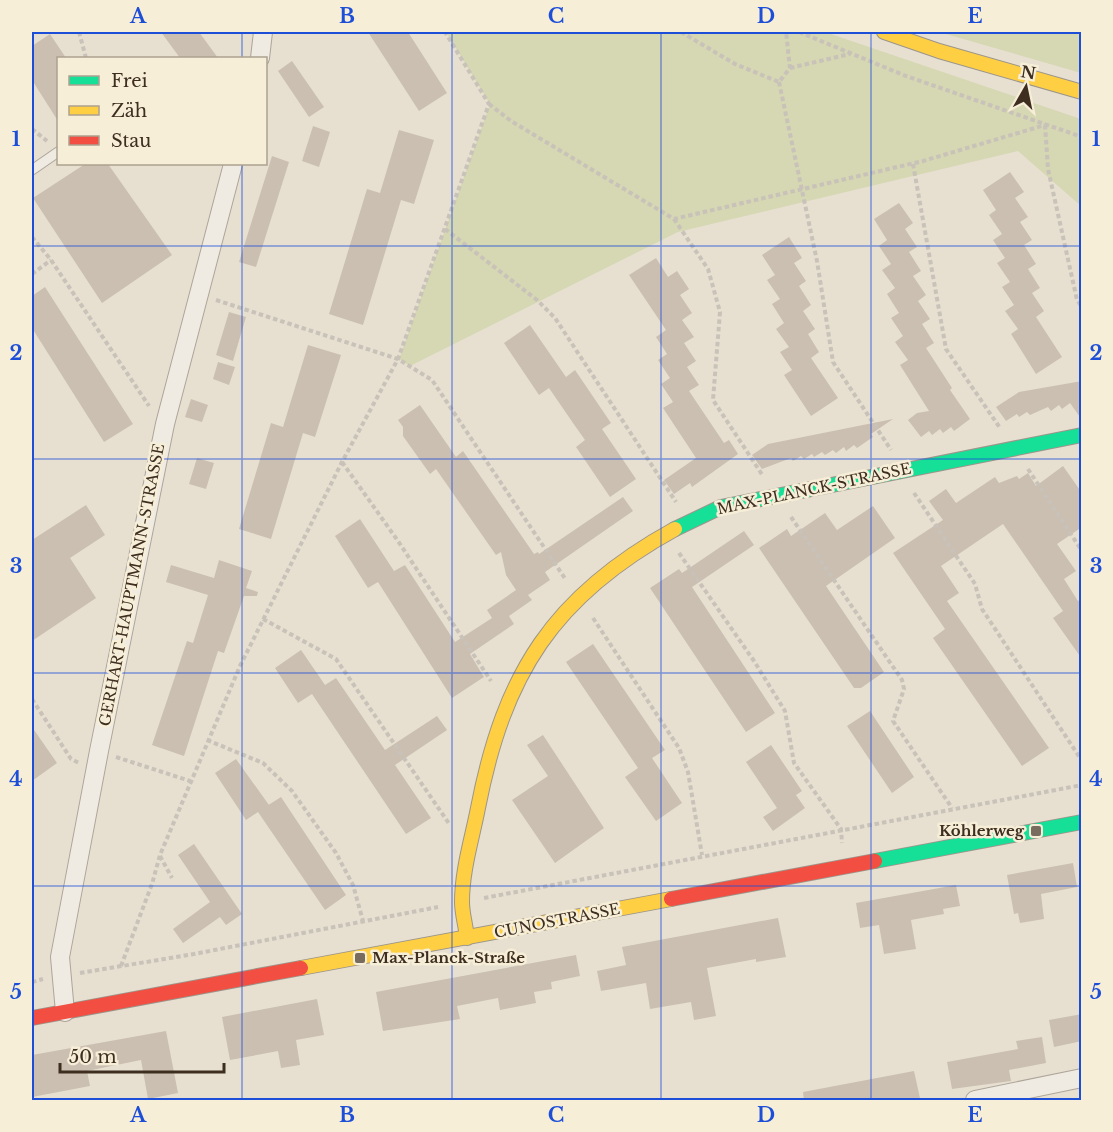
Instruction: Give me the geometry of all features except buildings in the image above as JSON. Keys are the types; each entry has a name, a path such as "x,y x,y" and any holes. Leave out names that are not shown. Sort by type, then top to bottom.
{"street":[{"path":"260,57 263,32"},
{"path":"884,32 950,55 1082,92"},
{"name":"GERHART-HAUPTMANN-STRASSE","path":"64,1012 60,957 95,771 168,412 233,165"},
{"name":"MAX-PLANCK-STRASSE","path":"467,938 462,902 469,853 481,790 506,704 539,646 578,598 620,562 665,533 721,507 904,468 1082,435"},
{"name":"CUNOSTRASSE","path":"32,1018 1082,822"},
{"path":"975,1101 1082,1078"}],"lane":[{"path":"32,170 57,153"}],"path":[{"path":"79,32 86,57"},
{"path":"445,32 489,104 511,121 674,219 708,269 720,312 713,400 902,680 904,689 893,721 952,808"},
{"path":"681,32 735,63 779,82"},
{"path":"786,32 790,68"},
{"path":"799,32 906,76 1082,137"},
{"path":"779,82 790,68 851,54"},
{"path":"779,82 802,189 833,362 904,468 908,485 975,584 982,609 1082,761"},
{"path":"121,966 152,884 159,855 207,740 263,619 342,462 398,359 489,104"},
{"path":"674,219 913,164 1045,125"},
{"path":"1045,125 1048,169 1077,300 1082,307"},
{"path":"913,164 946,349 1082,551"},
{"path":"445,229 537,300 555,318 689,520"},
{"path":"32,237 51,260 148,406 168,412"},
{"path":"32,274 51,260"},
{"path":"198,294 398,359 432,380 679,748 688,772 702,855"},
{"path":"342,462 405,550 506,704"},
{"path":"665,533 754,661 784,711 794,763 841,829 844,867"},
{"path":"263,619 336,658 469,853"},
{"path":"32,699 71,759 95,771"},
{"path":"207,740 263,763 291,791 336,853 353,885 363,921"},
{"path":"99,751 190,781"},
{"path":"73,974 1082,785"},
{"path":"159,855 172,878"}],"green space":[{"path":"446,32 825,32 1081,119 1081,206 1018,151 678,232 410,366 399,359 490,104"},
{"path":"939,32 1081,32 1081,73"}],"traffic: fast":[{"path":"675,529 721,507 1082,435"},
{"path":"875,861 1082,822"}],"traffic: slow":[{"path":"884,32 939,51 1082,92"},
{"path":"467,938 462,902 468,855 489,760 503,717 520,679 540,643 566,611 596,582 633,555 675,529"},
{"path":"301,968 671,899"}],"traffic: jam":[{"path":"671,899 875,861"},
{"path":"32,1018 301,968"}],"place":[{"name":"Köhlerweg","path":"1036,831"},
{"name":"Max-Planck-Straße","path":"360,958"}]}
